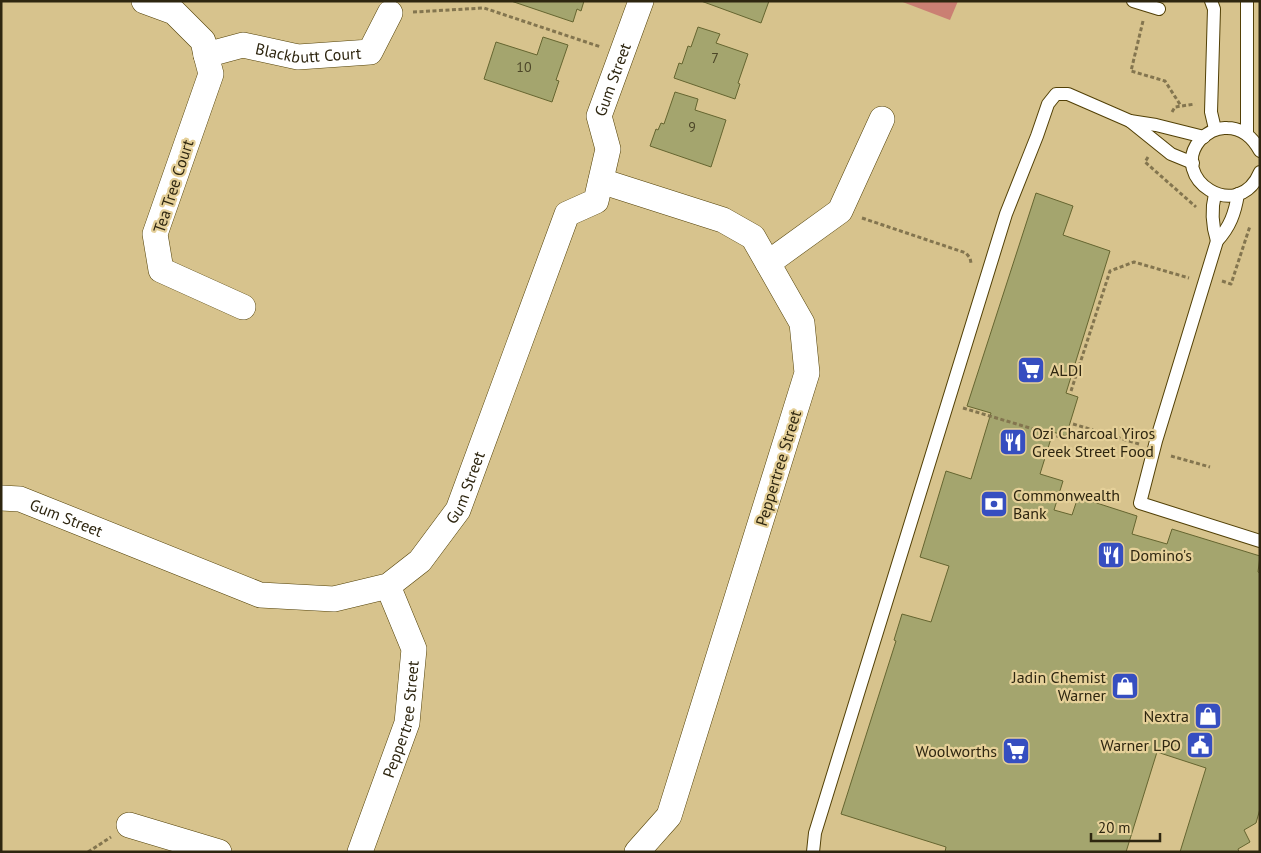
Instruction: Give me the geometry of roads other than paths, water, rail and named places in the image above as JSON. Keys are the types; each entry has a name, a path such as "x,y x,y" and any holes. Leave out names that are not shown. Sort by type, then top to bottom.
{"street":[{"name":"Gum Street","path":"1,498 20,499 260,595 334,598 388,586 420,560 458,510 567,214 596,202 608,150 599,116 641,1"},
{"path":"150,2 174,12 203,41 208,64"},
{"name":"Blackbutt Court","path":"208,64 243,45 298,57 370,52 390,13"},
{"name":"Tea Tree Court","path":"208,64 155,234 160,270 243,307"},
{"path":"768,263 840,211 882,119"},
{"name":"Peppertree Street","path":"601,181 723,220 753,237 802,323 808,373 668,816 637,852"},
{"name":"Peppertree Street","path":"360,852 407,723 414,649 388,586"},
{"path":"129,825 219,852"}],"lane":[{"path":"1247,1 1256,143"},
{"path":"1139,3 1159,9"},
{"path":"1214,4 1210,112 1215,129"},
{"path":"813,852 814,833 1003,223 1048,104 1056,94 1068,94 1130,121 1172,154 1193,163"},
{"path":"1130,121 1204,136"},
{"path":"1256,143 1232,128 1215,129 1204,136 1197,144 1193,163 1198,181 1215,194 1227,196 1238,194 1252,186 1259,177"},
{"path":"1215,194 1212,206 1213,228 1217,241"},
{"path":"1238,194 1235,213 1226,232 1217,241 1156,441 1140,503 1260,541"}],"place":[{"name":"ALDI","path":"1031,370"},
{"name":"Ozi Charcoal Yiros Greek Street Food","path":"1013,442"},
{"name":"Commonwealth Bank","path":"994,504"},
{"name":"Domino's","path":"1111,555"},
{"name":"Jadin Chemist Warner","path":"1125,686"},
{"name":"Nextra","path":"1208,716"},
{"name":"Warner LPO","path":"1200,745"},
{"name":"Woolworths","path":"1016,751"}]}
